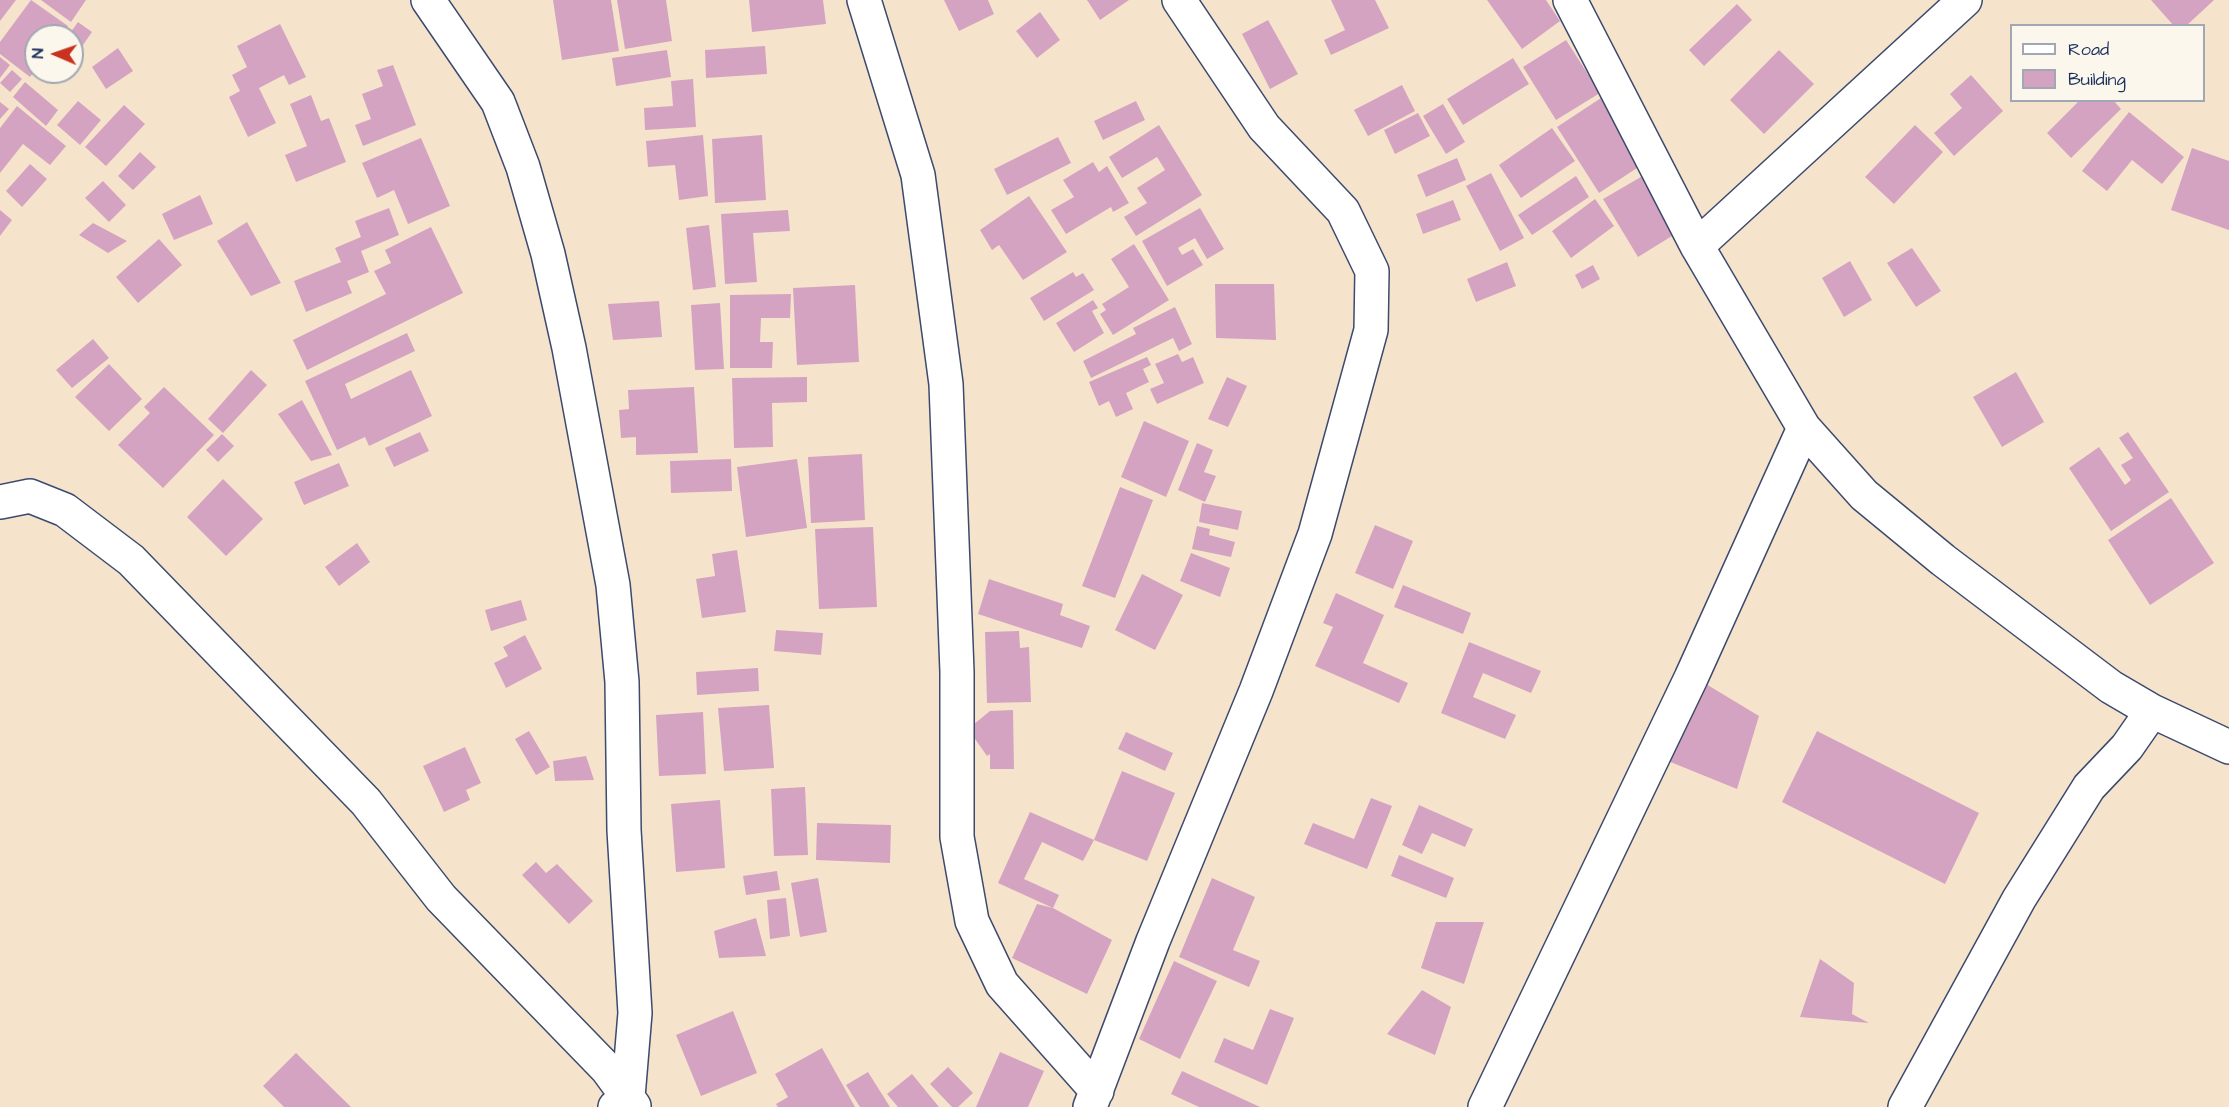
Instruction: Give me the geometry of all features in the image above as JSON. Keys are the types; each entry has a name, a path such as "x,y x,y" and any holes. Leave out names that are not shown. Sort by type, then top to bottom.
{"street":[{"path":"428,0 498,102 523,167 548,254 569,348 613,585 622,682 623,820 635,1013 626,1104"},
{"path":"864,0 918,175 946,384 957,672 957,837 972,921 1002,984 1094,1099"},
{"path":"1094,1099 1153,941 1256,691 1315,534 1371,330 1372,271 1343,211 1264,127 1179,0"},
{"path":"1570,0 1697,246 1804,428 1864,495 1943,560 2111,687 2152,711 2229,747"},
{"path":"1697,246 1965,0"},
{"path":"1485,1107 1691,678 1804,428"},
{"path":"1,500 30,496 64,510 132,560 366,802 441,898 607,1068 626,1104"},
{"path":"1905,1107 2025,890 2089,787 2127,747 2152,711"}],"building":[{"path":"0,0 16,0 0,21"},
{"path":"31,0 65,24 24,24 24,72 0,54 0,42"},
{"path":"41,0 86,0 71,22"},
{"path":"553,0 611,0 619,51 562,60"},
{"path":"617,0 666,0 672,41 625,49"},
{"path":"749,0 823,0 826,24 752,32"},
{"path":"944,0 988,0 994,14 959,31"},
{"path":"1087,0 1129,0 1100,20"},
{"path":"1331,0 1375,0 1389,28 1331,55 1324,40 1345,30"},
{"path":"1487,0 1546,0 1560,21 1522,49"},
{"path":"2151,0 2214,0 2188,24 2172,24"},
{"path":"1737,4 1752,20 1704,66 1689,50"},
{"path":"1040,12 1060,40 1037,58 1016,31"},
{"path":"1268,20 1298,74 1270,89 1242,34"},
{"path":"280,24 306,77 289,85 284,75 259,88 276,123 248,137 229,97 240,91 232,75 247,67 237,46"},
{"path":"84,26 92,32 84,44"},
{"path":"1566,40 1600,93 1556,120 1523,67"},
{"path":"765,46 767,74 706,78 705,50"},
{"path":"118,48 133,71 106,89 92,67"},
{"path":"667,50 671,77 616,86 612,58"},
{"path":"1779,50 1814,84 1764,134 1730,100"},
{"path":"0,57 10,65 0,78"},
{"path":"1513,58 1529,84 1463,125 1447,99"},
{"path":"393,65 416,125 363,146 355,125 371,119 362,94 383,86 377,70"},
{"path":"12,70 22,79 10,92 0,83"},
{"path":"1971,75 2003,111 1954,156 1934,133 1962,108 1950,94"},
{"path":"693,79 696,127 645,130 644,108 673,106 671,81"},
{"path":"24,83 27,84 58,110 46,126 13,97"},
{"path":"1402,85 1415,111 1368,136 1354,110"},
{"path":"311,95 321,121 329,118 346,162 296,182 285,155 307,146 290,104"},
{"path":"1601,98 1643,164 1599,193 1557,127"},
{"path":"78,101 101,120 80,145 57,125"},
{"path":"1136,101 1145,120 1103,140 1094,121"},
{"path":"0,102 9,109 0,119"},
{"path":"2078,102 2115,102 2121,109 2071,158 2047,133"},
{"path":"1443,104 1465,142 1446,154 1423,116"},
{"path":"124,105 145,124 106,166 85,147"},
{"path":"17,106 66,146 50,165 23,144 0,173 0,128"},
{"path":"2129,112 2184,157 2162,184 2132,160 2107,191 2082,171"},
{"path":"1418,113 1430,136 1395,154 1384,130"},
{"path":"1159,125 1202,195 1136,236 1124,217 1147,203 1137,188 1165,170 1157,157 1122,178 1109,157"},
{"path":"1915,125 1943,152 1894,204 1865,177"},
{"path":"1552,128 1575,161 1521,198 1499,165"},
{"path":"703,135 708,196 679,200 675,165 648,167 646,141"},
{"path":"762,135 766,200 715,203 712,139"},
{"path":"1058,137 1071,163 1007,195 994,169"},
{"path":"421,138 450,206 408,224 394,190 377,198 362,163"},
{"path":"2192,148 2229,161 2229,230 2171,210"},
{"path":"140,152 156,167 133,190 118,176"},
{"path":"1457,158 1466,180 1426,197 1417,175"},
{"path":"1093,162 1099,172 1107,166 1129,203 1113,212 1111,207 1066,234 1051,210 1074,197 1063,180"},
{"path":"30,164 47,179 22,207 6,191"},
{"path":"1491,173 1524,238 1500,251 1466,186"},
{"path":"1646,174 1680,231 1638,257 1603,199"},
{"path":"1576,176 1589,197 1532,235 1518,215"},
{"path":"103,181 126,205 109,222 85,198"},
{"path":"200,195 213,224 174,240 162,214"},
{"path":"1029,196 1067,252 1023,280 999,245 992,250 980,230"},
{"path":"1595,199 1614,226 1571,258 1552,231"},
{"path":"1453,200 1461,220 1423,234 1416,214"},
{"path":"389,208 399,235 361,251 369,272 347,281 352,293 306,312 294,281 341,262 335,248 361,237 355,221"},
{"path":"1200,208 1224,249 1207,259 1195,238 1178,248 1182,255 1193,249 1203,265 1167,286 1142,241"},
{"path":"0,210 12,220 0,236"},
{"path":"788,210 790,231 753,233 757,282 725,284 721,214"},
{"path":"247,222 281,283 251,296 217,241"},
{"path":"93,223 127,241 108,253 79,235"},
{"path":"709,225 716,287 693,290 686,228"},
{"path":"431,227 463,293 307,370 293,340 386,294 374,271 391,263 385,250"},
{"path":"159,239 182,265 138,303 116,277"},
{"path":"1134,244 1169,300 1113,335 1100,314 1106,310 1102,304 1129,287 1111,259"},
{"path":"1912,248 1941,291 1916,307 1887,263"},
{"path":"1850,261 1872,300 1844,317 1822,278"},
{"path":"1507,262 1516,286 1476,302 1467,279"},
{"path":"1593,265 1600,279 1582,289 1575,275"},
{"path":"1073,272 1076,277 1083,273 1094,290 1044,321 1030,298"},
{"path":"1215,284 1274,284 1276,340 1216,338"},
{"path":"855,285 859,362 797,365 793,288"},
{"path":"791,294 790,318 761,318 760,342 773,342 772,368 730,368 730,295"},
{"path":"1093,300 1098,308 1092,311 1104,333 1074,352 1056,323"},
{"path":"659,301 662,337 613,340 608,304"},
{"path":"720,303 724,369 695,370 691,305"},
{"path":"1175,307 1192,344 1179,351 1173,338 1091,378 1083,361 1136,334 1133,328"},
{"path":"407,333 415,351 345,384 351,399 411,370 432,416 369,446 365,437 337,450 305,381"},
{"path":"93,339 109,358 72,388 56,370"},
{"path":"1178,354 1182,362 1193,357 1204,383 1157,404 1150,389 1164,383 1155,364"},
{"path":"1147,357 1151,365 1143,369 1149,382 1126,393 1133,409 1116,417 1109,401 1099,406 1089,382"},
{"path":"109,364 142,399 109,431 75,397"},
{"path":"251,370 267,385 223,433 208,419"},
{"path":"2016,372 2044,422 2002,447 1973,397"},
{"path":"807,377 807,402 772,403 773,447 734,448 732,378"},
{"path":"1227,377 1247,386 1228,427 1208,419"},
{"path":"164,387 214,435 163,488 118,445 150,413 144,407"},
{"path":"694,387 698,453 636,455 636,437 621,438 619,410 629,409 628,390"},
{"path":"302,400 332,455 311,461 278,414"},
{"path":"1144,421 1189,441 1166,497 1121,477"},
{"path":"420,432 429,451 394,467 385,448"},
{"path":"2128,432 2169,492 2111,531 2069,468 2099,447 2125,485 2131,480 2121,465 2133,458 2119,438"},
{"path":"222,434 234,446 218,462 206,450"},
{"path":"1197,443 1213,450 1204,472 1216,476 1205,502 1178,490"},
{"path":"862,454 865,520 811,523 808,457"},
{"path":"731,459 732,491 671,493 670,461"},
{"path":"797,459 807,528 746,537 737,467"},
{"path":"339,463 349,486 304,505 294,482"},
{"path":"223,479 263,519 226,556 187,517"},
{"path":"1120,487 1153,500 1115,598 1082,586"},
{"path":"2171,498 2214,563 2150,605 2108,540"},
{"path":"1202,503 1242,511 1238,530 1199,522"},
{"path":"1375,525 1413,541 1393,589 1355,573"},
{"path":"1197,526 1210,529 1209,535 1235,542 1231,557 1192,549"},
{"path":"873,527 877,607 819,609 815,529"},
{"path":"357,543 370,562 339,586 325,567"},
{"path":"737,550 746,612 702,618 696,579 715,576 712,554"},
{"path":"1191,553 1230,568 1220,597 1180,581"},
{"path":"1142,574 1183,595 1155,650 1115,630"},
{"path":"989,579 1063,604 1060,615 1090,626 1082,648 978,614"},
{"path":"1403,585 1471,613 1463,634 1394,607"},
{"path":"1336,593 1384,615 1363,663 1408,683 1399,703 1315,666 1333,627 1323,623"},
{"path":"521,600 527,620 491,631 485,610"},
{"path":"776,630 823,633 821,655 774,651"},
{"path":"1019,631 1020,648 1029,647 1031,702 987,703 985,632"},
{"path":"525,635 542,669 506,688 494,663 508,656 503,647"},
{"path":"1469,642 1541,671 1531,693 1483,673 1473,697 1516,715 1505,739 1441,713"},
{"path":"758,668 759,691 697,695 696,672"},
{"path":"1706,684 1759,716 1737,789 1668,761"},
{"path":"769,705 774,768 724,771 718,708"},
{"path":"1013,710 1014,769 990,769 990,754 987,756 968,729 990,711"},
{"path":"703,712 706,774 659,776 656,715"},
{"path":"529,731 550,767 536,775 515,739"},
{"path":"1817,731 1979,813 1945,884 1782,802"},
{"path":"1126,732 1173,753 1165,771 1118,749"},
{"path":"465,747 481,783 466,790 470,800 444,812 423,766"},
{"path":"586,756 594,780 555,781 553,761"},
{"path":"1122,771 1175,793 1147,861 1094,840"},
{"path":"805,787 808,855 774,856 771,789"},
{"path":"1371,798 1392,806 1367,869 1304,844 1313,823 1354,839"},
{"path":"720,800 725,868 676,872 671,804"},
{"path":"1419,805 1473,829 1465,847 1432,833 1422,854 1402,845"},
{"path":"1030,812 1094,840 1083,861 1042,842 1024,879 1059,895 1053,908 998,883"},
{"path":"817,823 891,825 890,863 816,860"},
{"path":"1399,855 1454,878 1446,898 1391,876"},
{"path":"536,862 546,873 557,864 593,901 569,924 522,875"},
{"path":"777,871 780,890 746,895 743,876"},
{"path":"818,878 827,932 800,937 791,883"},
{"path":"1212,878 1255,897 1233,950 1260,961 1249,987 1179,957"},
{"path":"786,898 790,936 770,939 767,900"},
{"path":"1037,904 1053,908 1112,940 1087,994 1012,958"},
{"path":"756,918 766,956 719,958 714,931"},
{"path":"1436,922 1484,922 1464,984 1421,968"},
{"path":"1820,959 1854,983 1852,1014 1869,1023 1800,1017"},
{"path":"1174,961 1217,981 1180,1059 1139,1039"},
{"path":"1422,990 1451,1007 1435,1055 1387,1034"},
{"path":"1270,1009 1294,1018 1267,1085 1214,1062 1224,1038 1253,1050"},
{"path":"733,1011 757,1073 701,1096 676,1035"},
{"path":"822,1048 855,1107 778,1107 776,1104 788,1097 775,1074"},
{"path":"1000,1052 1044,1071 1028,1107 976,1107"},
{"path":"296,1053 351,1107 284,1107 263,1086"},
{"path":"948,1067 973,1093 958,1107 952,1107 930,1084"},
{"path":"1182,1071 1260,1107 1199,1107 1171,1094"},
{"path":"868,1072 890,1107 860,1107 846,1085"},
{"path":"912,1074 939,1107 898,1107 887,1094"}]}
